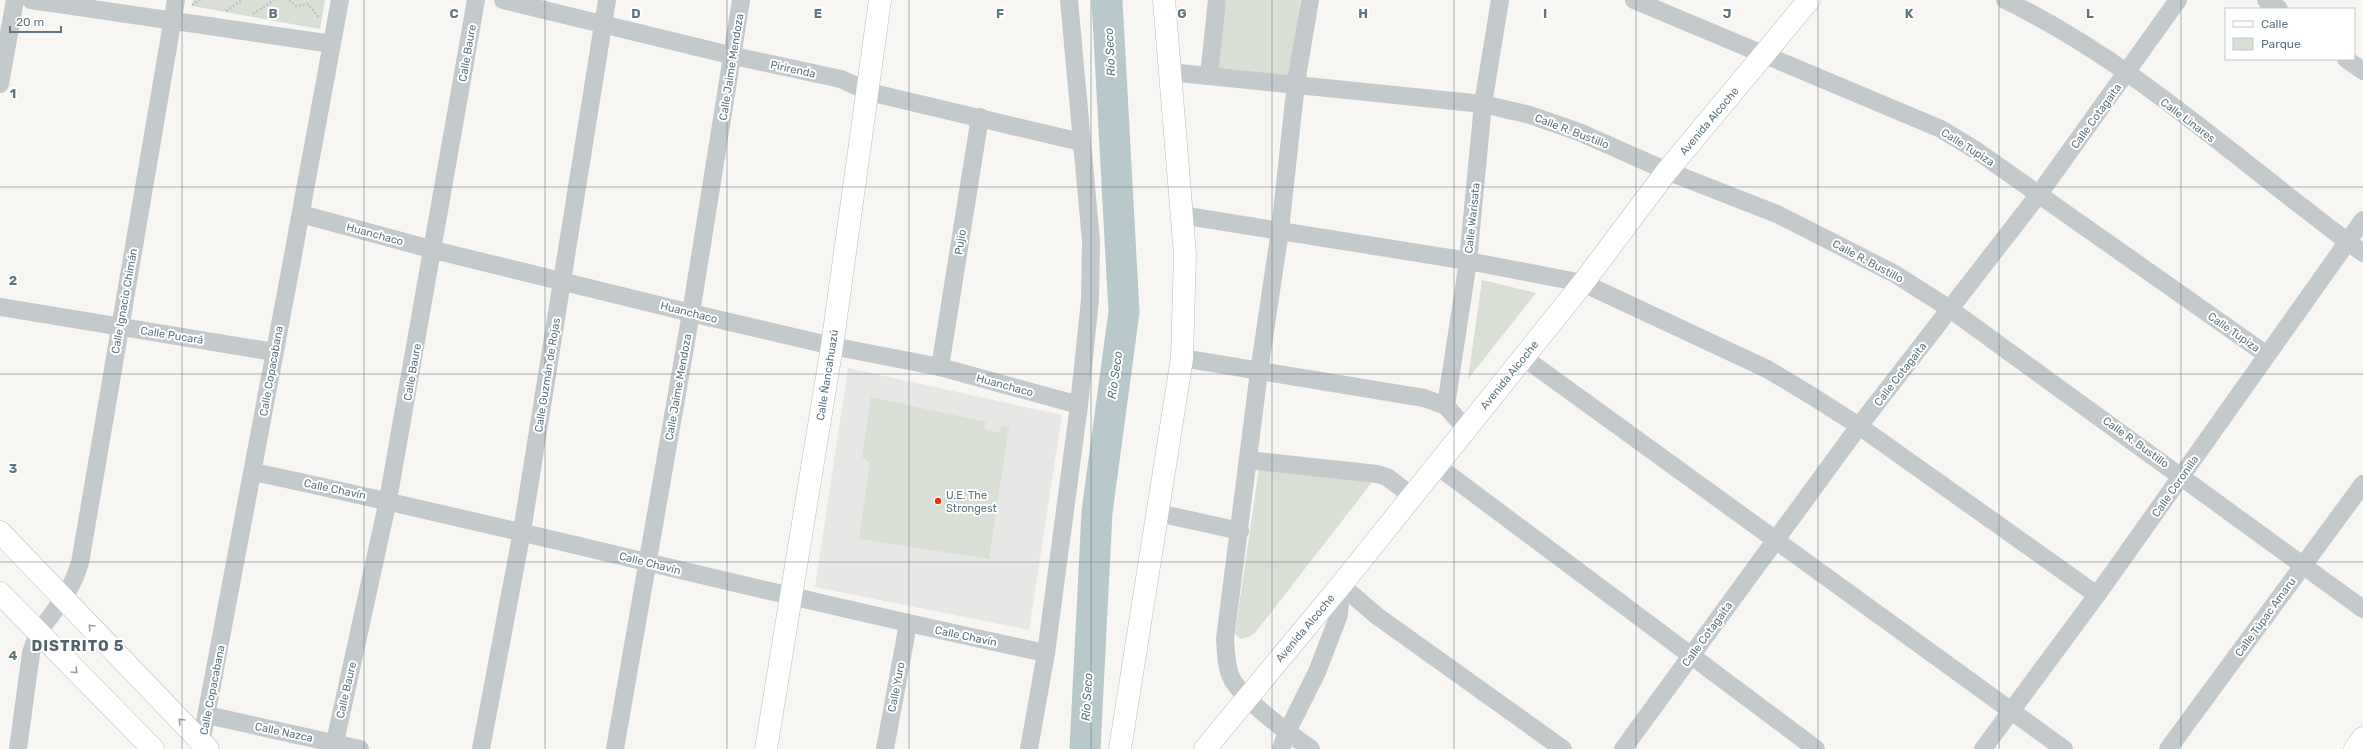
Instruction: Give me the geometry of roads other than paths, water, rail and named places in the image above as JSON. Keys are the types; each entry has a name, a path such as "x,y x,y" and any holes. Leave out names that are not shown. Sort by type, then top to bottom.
{"street":[{"path":"0,84 15,0"},
{"path":"31,0 332,44"},
{"name":"Calle Copacabana","path":"205,746 207,715 254,472 274,352 340,0"},
{"name":"Calle Baure","path":"335,742 388,500 434,250 476,0"},
{"name":"Pirirenda","path":"503,0 734,56 841,80 869,92 1081,142"},
{"name":"Calle Guzmán de Rojas","path":"481,749 522,531 608,0"},
{"name":"Calle Jaime Mendoza","path":"615,749 691,313 734,56 741,0"},
{"name":"Calle Ñancahuazú","path":"766,749 832,346 869,92 880,0"},
{"path":"1120,749 1182,358 1185,254 1164,0"},
{"path":"1209,76 1217,0"},
{"path":"1310,0 1296,83 1280,230 1259,372 1240,531 1225,639 1232,678 1248,697 1287,732 1311,749"},
{"name":"Calle Warisata","path":"1446,406 1468,262 1483,104 1500,0"},
{"name":"Calle Tupiza","path":"1634,0 1941,129 1977,151 2267,355"},
{"name":"Avenida Alcoche","path":"1205,749 1341,585 1583,283 1667,171 1765,55 1809,0"},
{"name":"Calle Linares","path":"2005,0 2037,16 2127,73 2363,253"},
{"name":"Calle Cotagaita","path":"1623,749 1859,426 2039,194 2178,0"},
{"path":"2266,0 2278,8"},
{"path":"1029,749 1046,653 1079,405 1090,300 1091,241 1065,1"},
{"name":"Calle Ignacio Chimán","path":"64,598 74,580 80,563 172,21 184,3"},
{"path":"2347,60 2363,71"},
{"name":"Calle R. Bustillo","path":"1170,72 1296,83 1483,104 1530,115 1579,132 1667,171 1776,214 1895,274 1950,309 2182,475 2363,609"},
{"name":"Pujio","path":"940,367 980,117"},
{"name":"Huanchaco","path":"301,214 434,250 562,280 691,313 832,346 940,367 1079,405"},
{"path":"1181,215 1280,230 1583,283 1767,369 1859,426 2097,595"},
{"name":"Calle Coronilla","path":"1983,749 2097,595 2363,220"},
{"name":"Calle Pucará","path":"0,306 274,352"},
{"path":"1523,357 2064,749"},
{"path":"1182,358 1259,372 1424,398 1446,406 1466,429"},
{"path":"1248,460 1377,474 1387,477 1412,496"},
{"path":"1436,465 1816,749"},
{"name":"Calle Chavín","path":"254,472 388,500 908,624 1046,653"},
{"name":"Calle Túpac Amaru","path":"2168,749 2363,484"},
{"path":"1158,513 1240,531"},
{"path":"0,532 205,746"},
{"path":"1281,749 1287,732 1317,672 1339,615 1341,585"},
{"path":"1341,585 1377,616 1563,749"},
{"path":"0,592 38,633 153,749"},
{"path":"18,749 31,653 38,633 64,598"},
{"name":"Calle Yuro","path":"885,749 908,624"},
{"name":"Calle Nazca","path":"207,715 335,742 360,749"},
{"path":"2355,749 2363,738"}],"waterway":[{"name":"Río Seco","path":"1085,749 1097,512 1124,312 1107,0"}],"place":[{"name":"U.E. The Strongest","path":"938,501"}],"district":[{"name":"DISTRITO 5","path":"78,646"}]}
